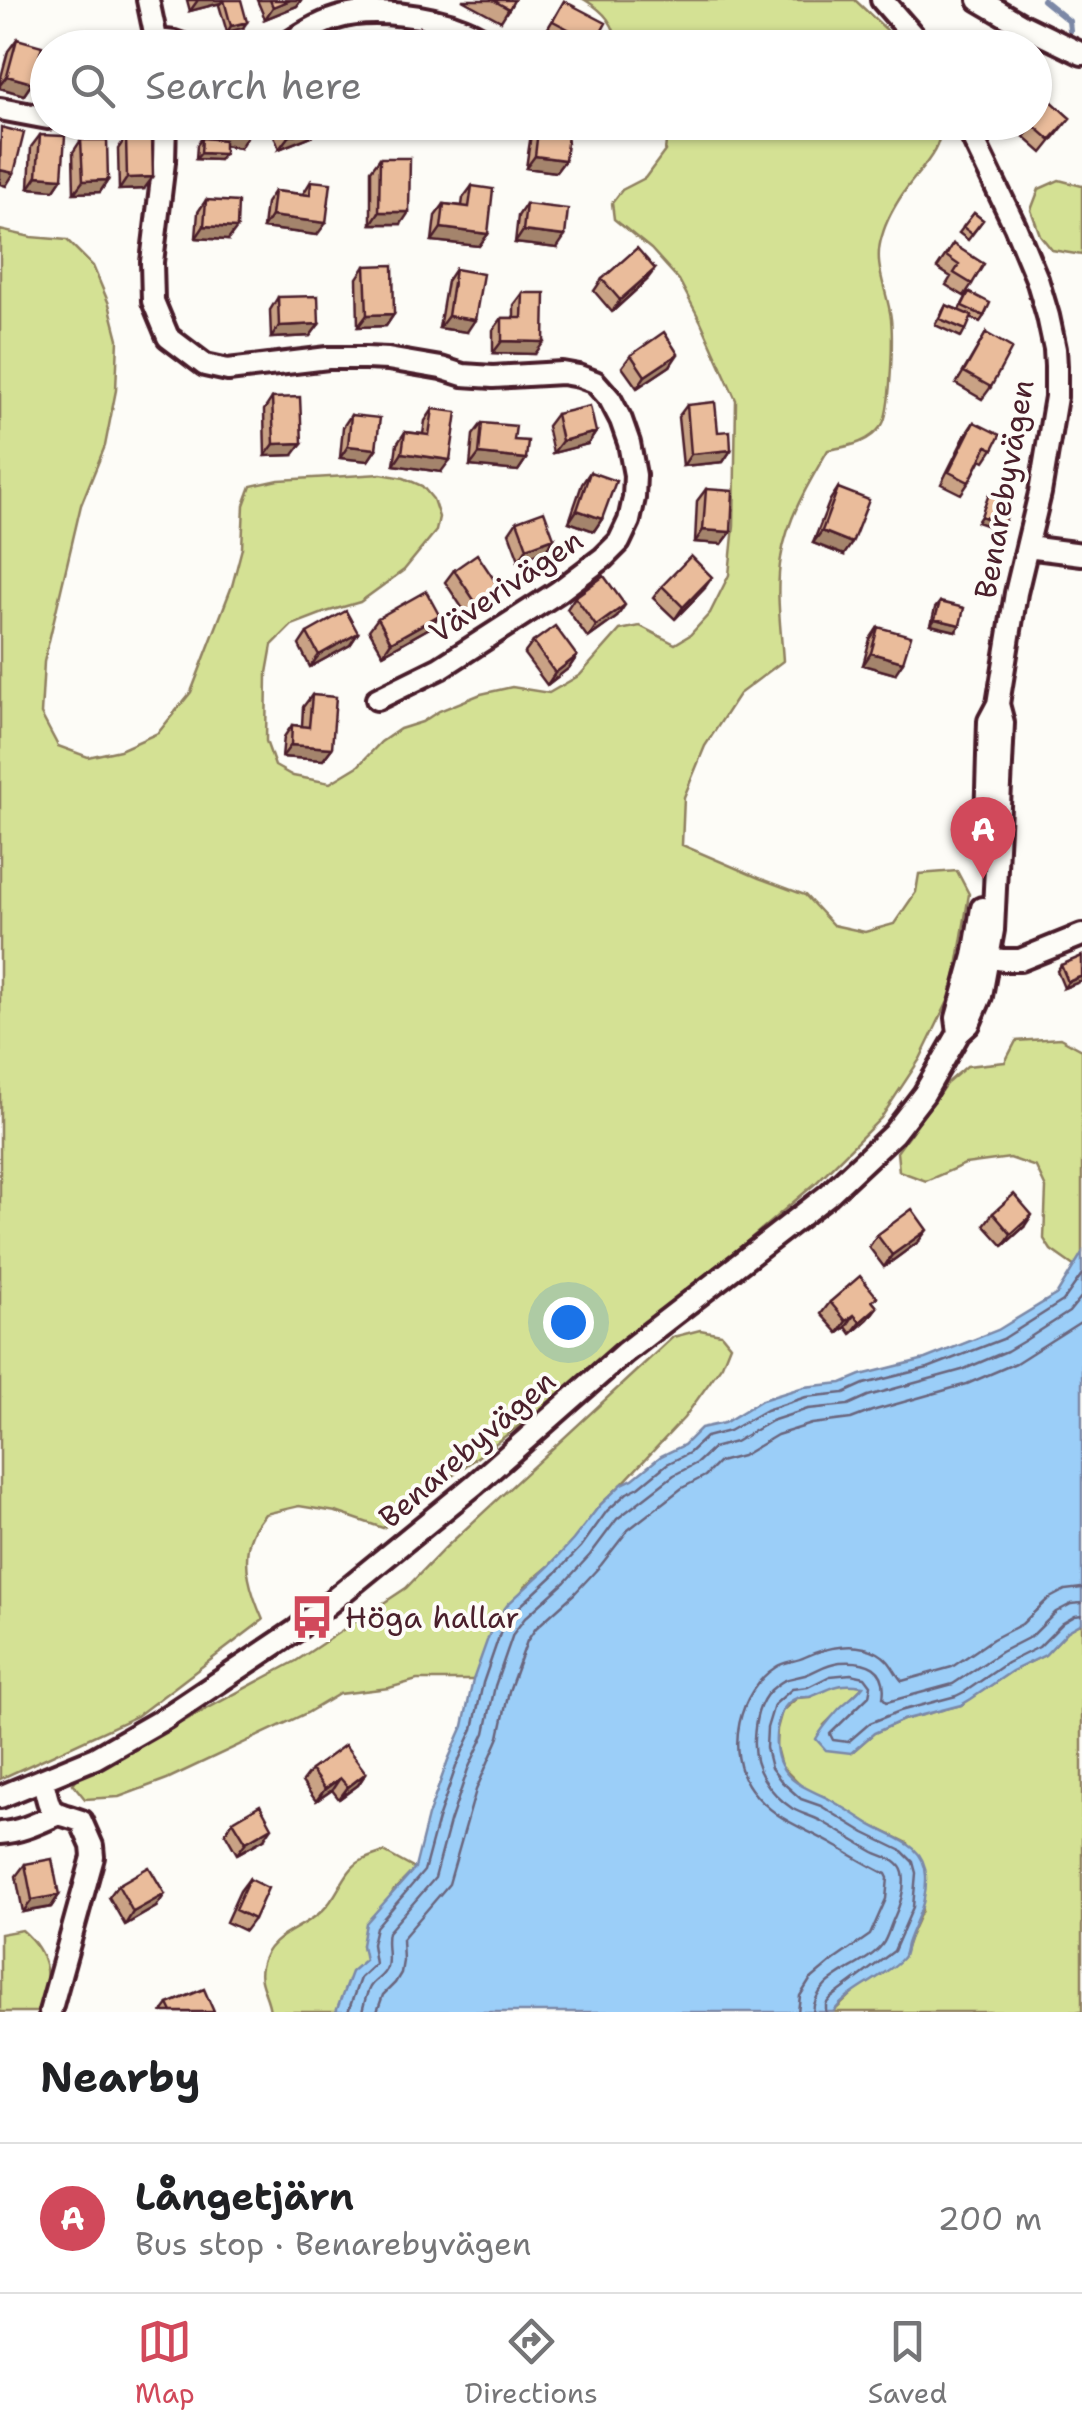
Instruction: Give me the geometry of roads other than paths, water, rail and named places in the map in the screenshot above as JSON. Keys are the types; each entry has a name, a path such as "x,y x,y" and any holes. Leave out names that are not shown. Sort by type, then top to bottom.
{"street":[{"path":"148,0 155,30"},
{"path":"882,0 909,30"},
{"path":"980,0 1032,30"},
{"path":"310,30 340,17 362,14 424,18 466,30"},
{"path":"1052,39 1082,54"},
{"path":"0,109 30,115"},
{"name":"Väverivägen","path":"165,140 152,262 153,301 168,336 204,365 228,370 328,358 365,358 478,376 562,373 595,382 610,399 625,432 635,475 634,498 619,542 558,592 440,668 377,699"},
{"name":"Benarebyvägen","path":"0,1797 95,1758 164,1718 330,1604 624,1353 828,1196 893,1134 940,1069 959,1033 958,1018 982,957 989,722 998,704 1012,611 1056,397 1055,350 1037,279 974,140"},
{"path":"1027,547 1082,554"},
{"path":"982,957 1020,960 1082,935"},
{"path":"42,1781 56,1815"},
{"path":"0,1833 56,1815 81,1822 92,1846 50,2012"}],"water":[{"path":"1082,1253 1082,1623 1068,1631 1045,1655 1012,1671 961,1705 903,1720 874,1733 851,1753 826,1750 816,1739 863,1686 841,1685 797,1698 784,1709 777,1727 778,1757 790,1777 905,1842 920,1855 926,1876 925,1895 900,1961 849,1996 833,2012 336,2012 351,1972 365,1960 362,1945 366,1923 415,1868 428,1816 463,1726 473,1680 493,1624 573,1540 600,1505 622,1484 684,1445 701,1428 724,1423 762,1400 804,1387 842,1383 925,1359 998,1330 1057,1294"}],"waterway":[{"path":"1043,0 1069,21 1070,30"}],"place":[{"name":"Långetjärn","path":"983,879"},
{"name":"Höga hallar","path":"312,1617"}]}
